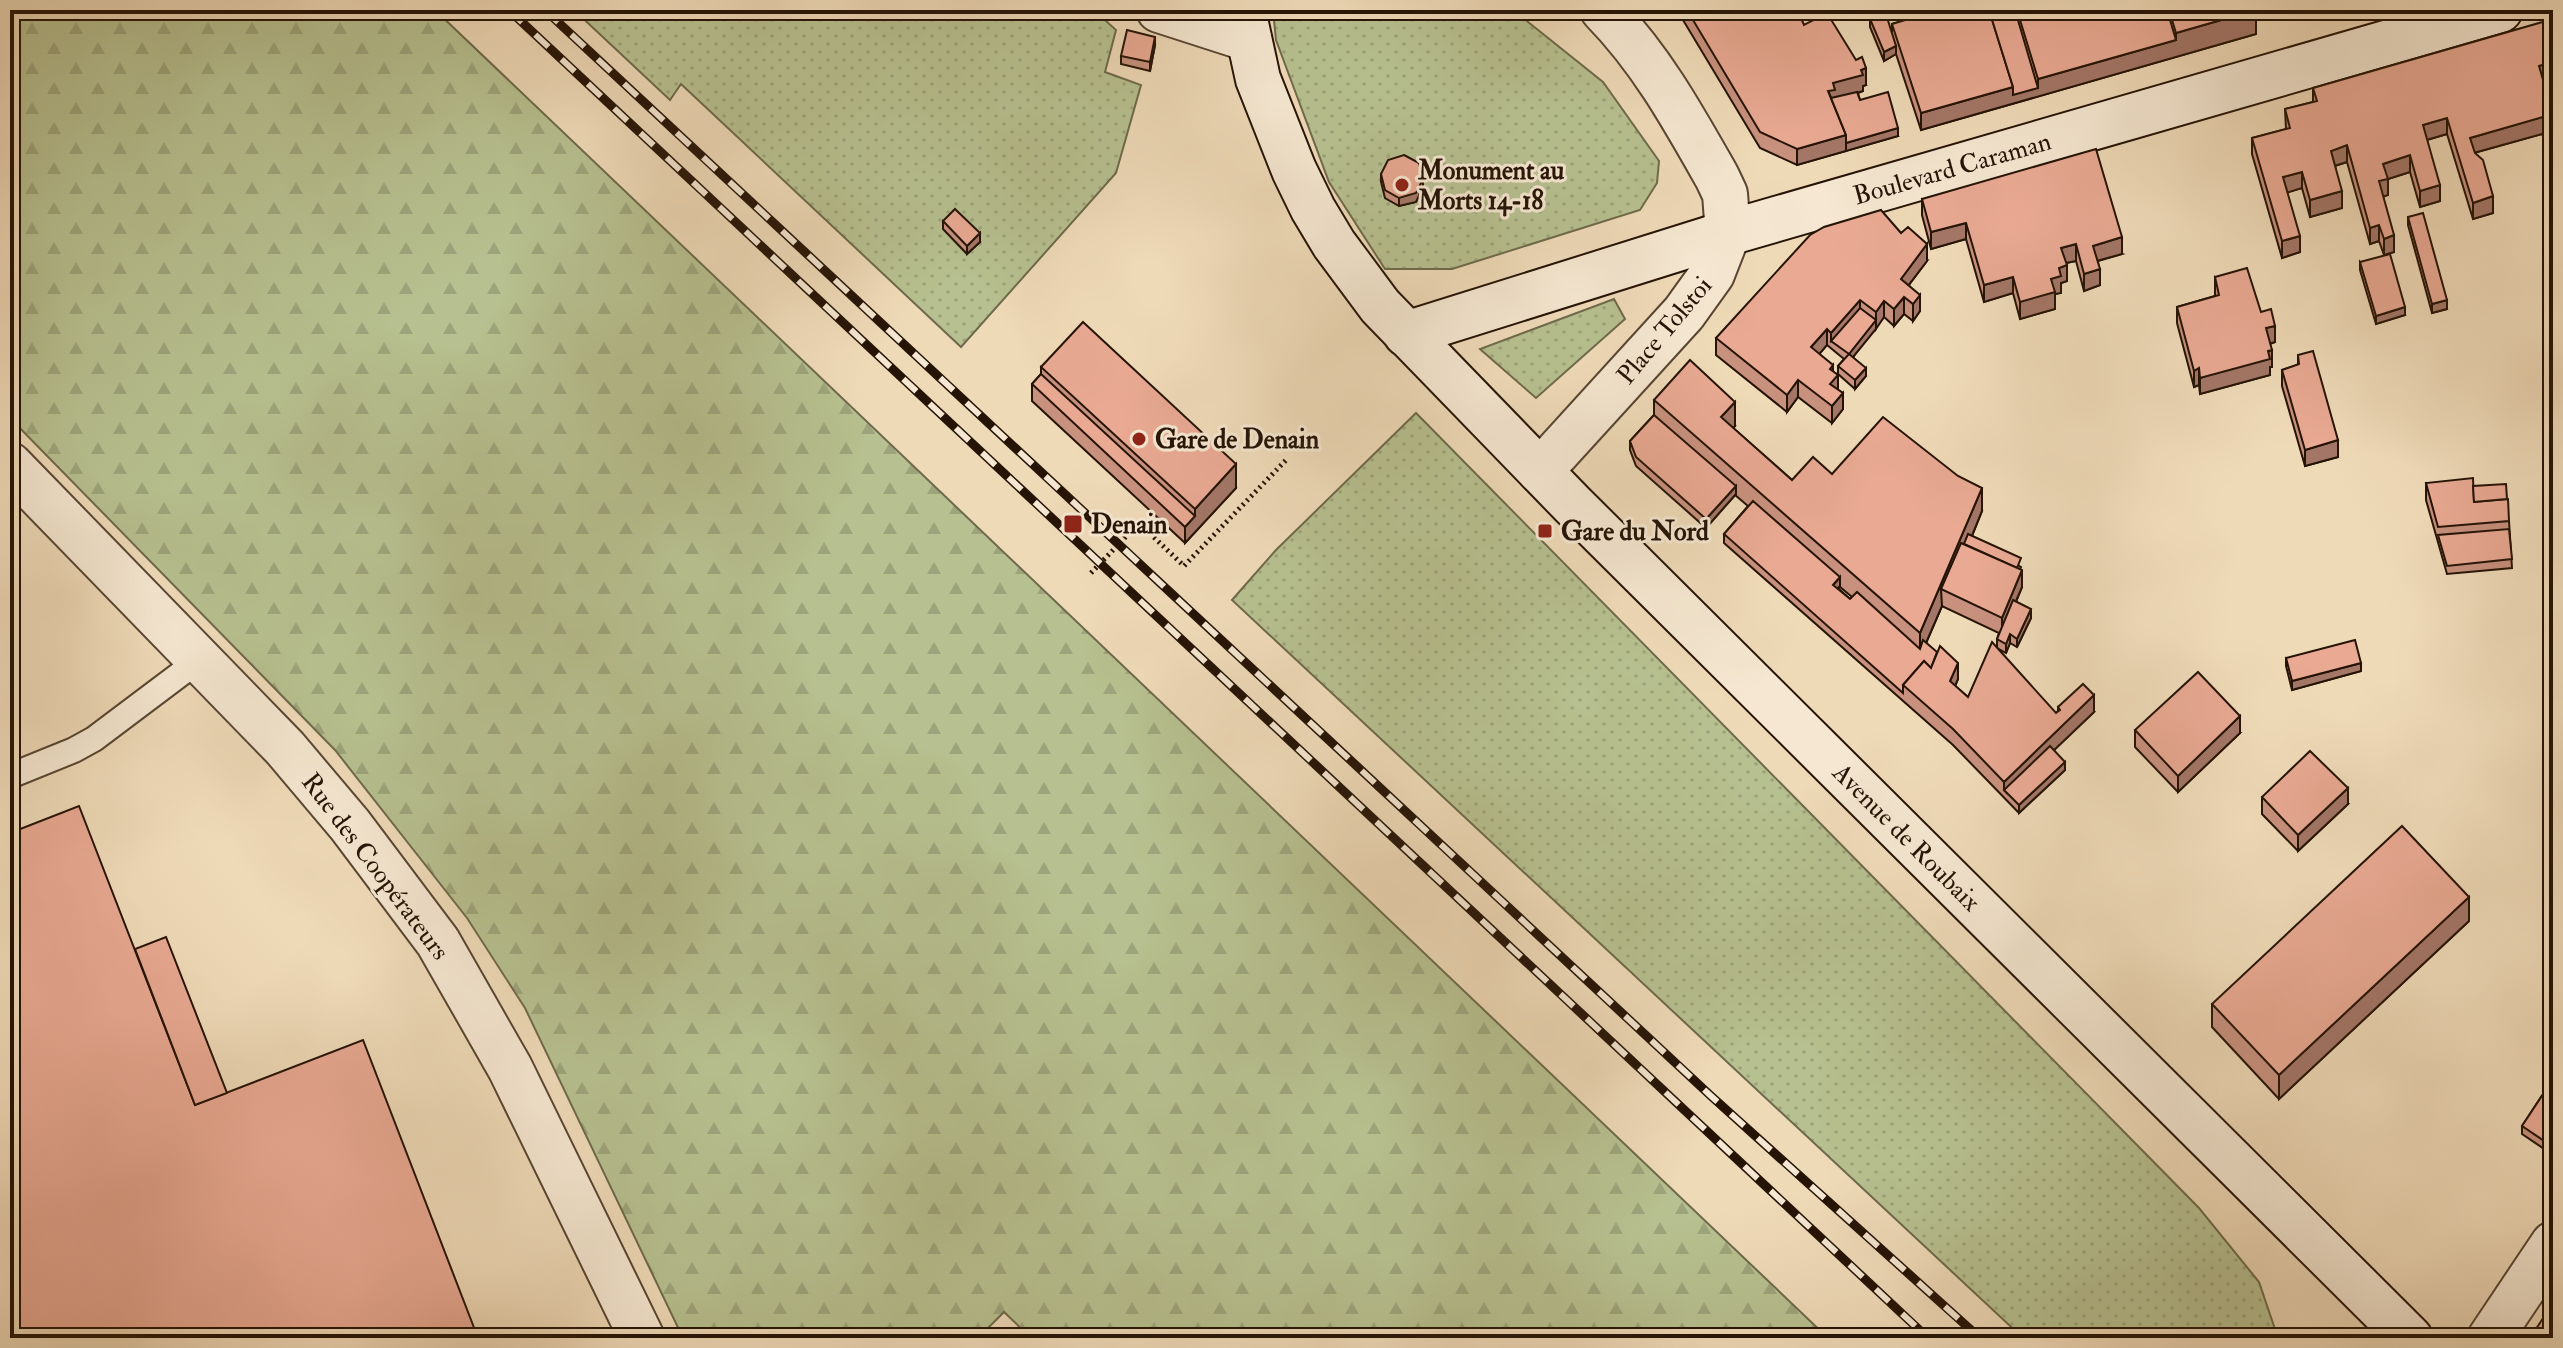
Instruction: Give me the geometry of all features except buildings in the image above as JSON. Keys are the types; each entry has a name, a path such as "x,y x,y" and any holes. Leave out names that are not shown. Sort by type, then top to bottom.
{"street":[{"path":"1159,10 1246,24"},
{"name":"Place Tolstoi","path":"1540,471 1684,313 1712,274 1728,233 1725,194 1717,177 1658,75 1603,10"},
{"name":"Boulevard Caraman","path":"1406,334 1728,233 2500,10"},
{"name":"Avenue de Roubaix","path":"1246,24 1258,79 1277,132 1313,209 1354,274 1406,334 2410,1338"},
{"name":"Rue des Coopérateurs","path":"10,465 294,759 388,873 438,942 510,1068 642,1338"},
{"path":"2490,1338 2553,1244"}],"lane":[{"path":"10,776 94,739 199,660"}],"path":[{"path":"1091,573 1139,523 1184,566 1288,458"}],"green space":[{"path":"10,10 435,10 1828,1338 1031,1338 1004,1312 978,1338 683,1338 525,1008 467,918 335,750 10,418"},
{"path":"574,10 1094,10 1116,30 1105,72 1141,85 1116,173 961,347 681,84 670,100"},
{"path":"1273,10 1513,10 1603,82 1659,161 1657,183 1640,210 1452,269 1385,269 1329,182 1276,40"},
{"path":"1614,299 1625,319 1536,398 1480,349"},
{"path":"1416,413 2199,1208 2259,1282 2278,1338 2023,1338 1232,600 1276,550"}],"railway":[{"path":"509,10 1928,1338"},
{"path":"545,10 1711,1096 1980,1338"}],"place":[{"name":"Monument au Morts 14-18","path":"1402,185"},
{"name":"Gare de Denain","path":"1139,439"},
{"name":"Denain","path":"1073,524"},
{"name":"Gare du Nord","path":"1545,531"}]}
